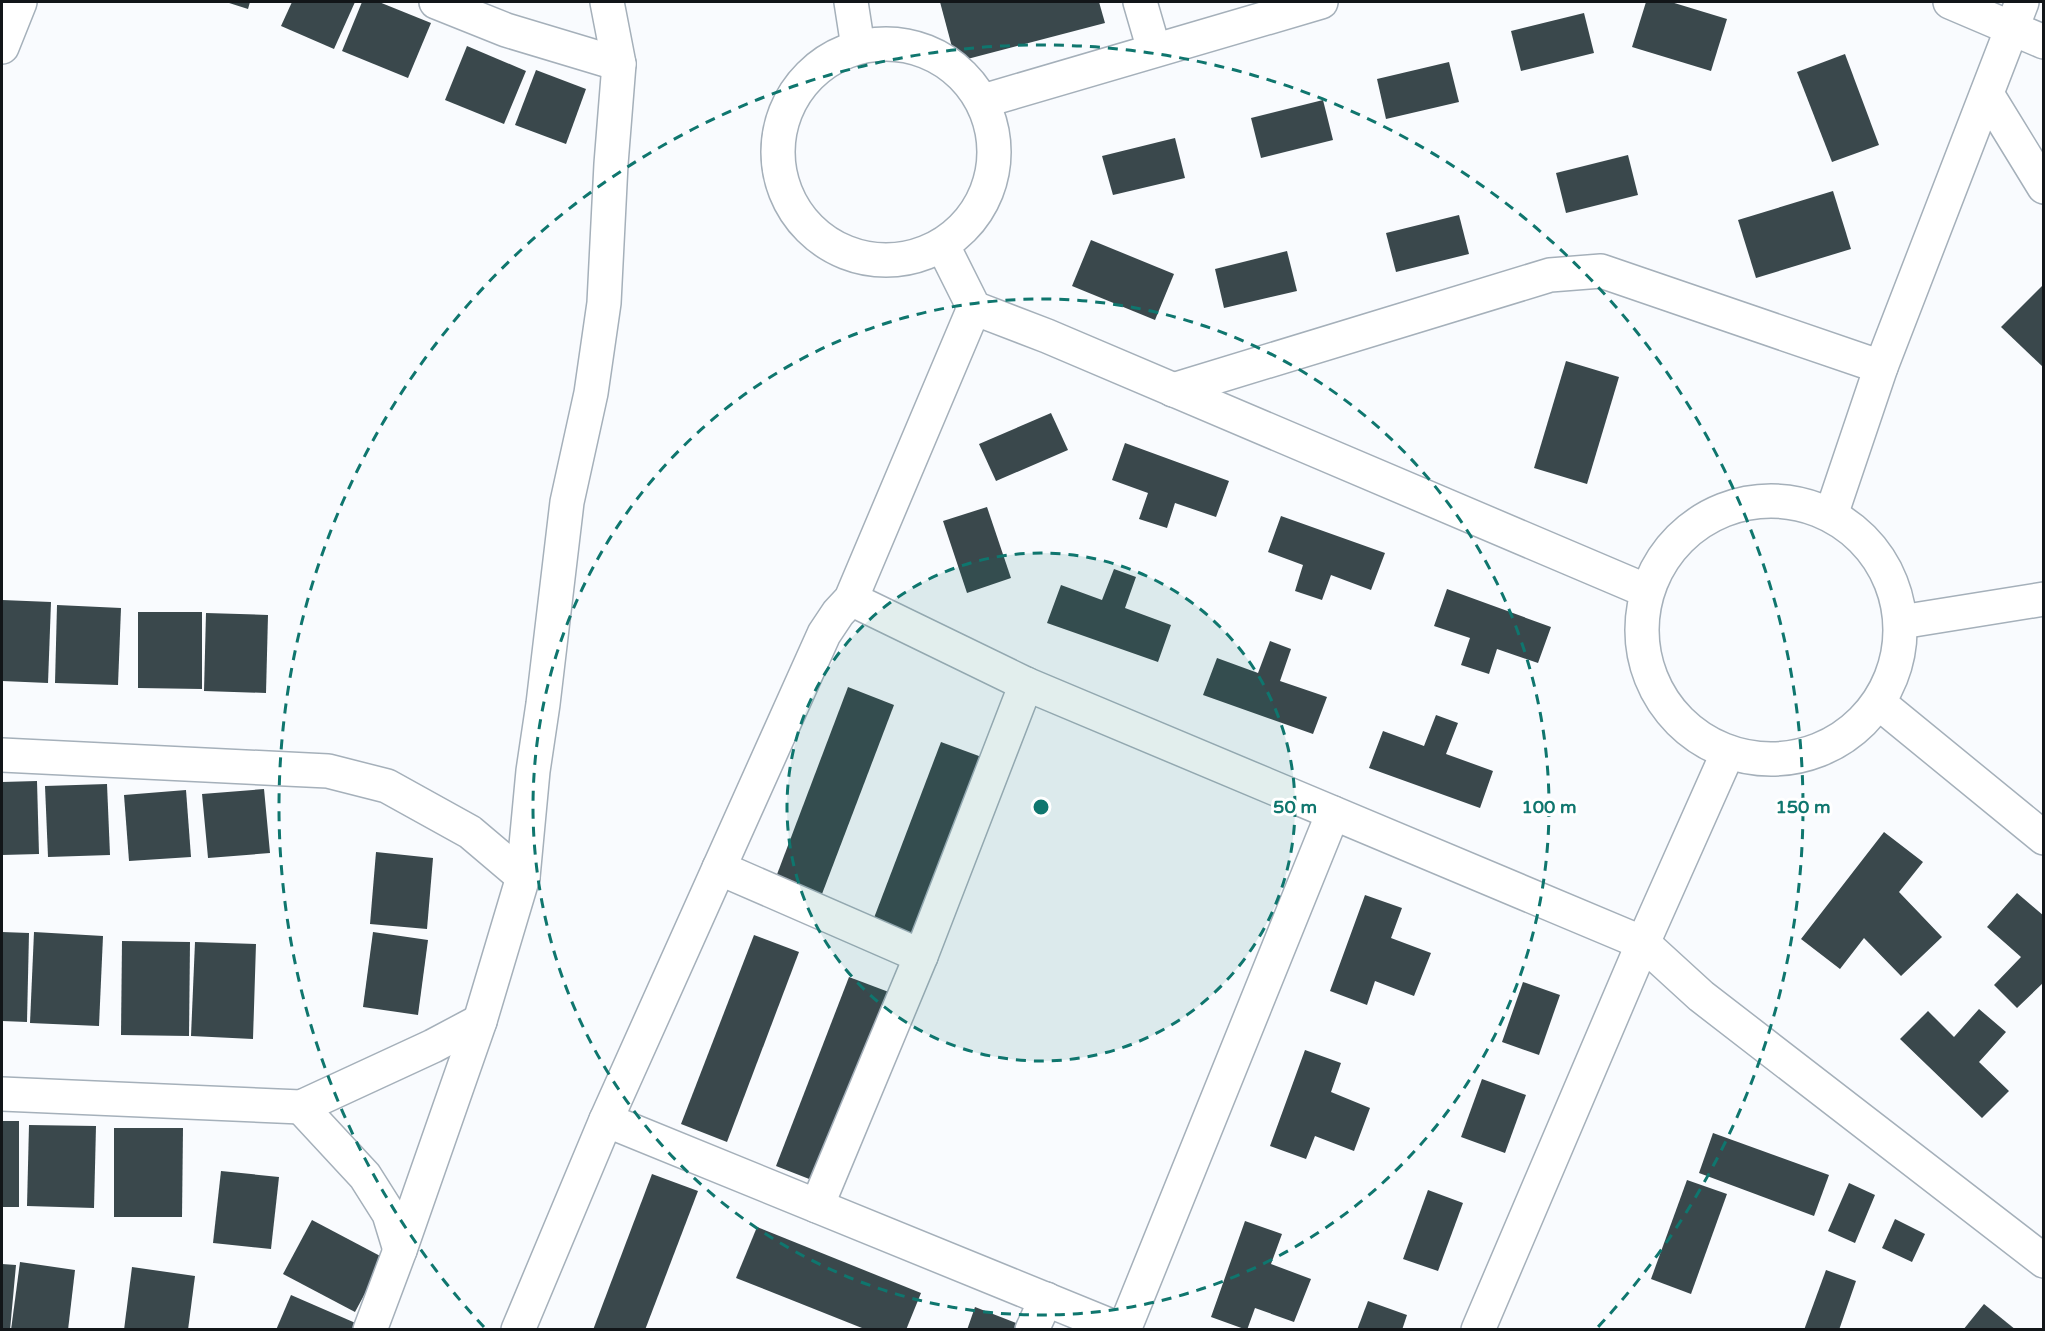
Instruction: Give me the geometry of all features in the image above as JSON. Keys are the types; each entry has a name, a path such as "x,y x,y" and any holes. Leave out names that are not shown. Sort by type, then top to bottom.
{"street":[{"path":"2,47 20,2"},
{"path":"436,2 506,30 619,64"},
{"path":"370,1329 480,1021 523,877 533,771 567,502 591,393 604,303 619,64 607,2"},
{"path":"851,2 858,47"},
{"path":"1140,2 1154,50"},
{"path":"983,101 1321,2"},
{"path":"1950,2 2017,15 2043,42"},
{"path":"1831,515 1881,367 2017,15"},
{"path":"904,45 934,54 963,75 983,101 995,140 990,189 971,222 943,246 906,260 882,261 843,252 804,225 789,203 777,165 784,113 804,80 820,66 858,47 904,45"},
{"path":"1987,94 2043,187"},
{"path":"943,246 974,308 1647,591"},
{"path":"1173,390 1550,275 1602,271 1881,367"},
{"path":"518,1329 606,1120 824,634 851,599 974,308"},
{"path":"1758,501 1795,503 1831,515 1866,542 1891,579 1901,622 1897,664 1879,703 1849,734 1812,753 1769,759 1728,752 1693,733 1665,705 1648,669 1641,630 1647,591 1664,557 1688,530 1721,511 1758,501"},
{"path":"851,599 1026,684 1643,943 1701,996 2043,1261"},
{"path":"1901,622 2043,599"},
{"path":"817,1206 921,956 1026,684"},
{"path":"1879,703 2043,838"},
{"path":"1478,1329 1643,943 1728,752"},
{"path":"2,755 328,771 387,786 470,832 523,877"},
{"path":"606,1120 1122,1329 1333,813"},
{"path":"719,868 921,956"},
{"path":"2,1094 301,1107 433,1046 480,1021"},
{"path":"301,1107 365,1176 390,1214 400,1250"},
{"path":"1032,1329 1046,1299"}],"building":[{"path":"226,2 250,2 248,9"},
{"path":"292,2 355,2 334,49 281,26"},
{"path":"362,2 379,2 431,23 408,78 342,51"},
{"path":"940,2 1099,2 1105,23 956,62"},
{"path":"1646,2 1671,2 1727,19 1711,71 1632,47"},
{"path":"1584,13 1594,53 1521,71 1511,31"},
{"path":"467,46 526,71 504,124 445,100"},
{"path":"1845,54 1879,145 1832,162 1797,72"},
{"path":"1449,62 1459,102 1386,119 1377,79"},
{"path":"536,70 586,89 566,144 515,125"},
{"path":"1323,100 1333,140 1261,158 1251,118"},
{"path":"1175,138 1185,178 1113,195 1102,156"},
{"path":"1628,155 1638,195 1566,213 1556,173"},
{"path":"1833,191 1851,249 1756,278 1738,220"},
{"path":"1459,215 1469,254 1396,272 1386,233"},
{"path":"1091,240 1174,274 1155,320 1072,286"},
{"path":"1287,251 1297,291 1224,308 1215,269"},
{"path":"2044,284 2044,368 2001,327"},
{"path":"1566,361 1619,377 1587,484 1534,468"},
{"path":"1051,413 1068,450 996,481 979,444"},
{"path":"1125,443 1229,481 1216,517 1175,503 1167,528 1139,519 1148,493 1112,480"},
{"path":"987,507 1011,578 967,593 943,521"},
{"path":"1281,516 1385,553 1371,590 1331,575 1322,600 1295,591 1303,565 1268,552"},
{"path":"1114,569 1136,577 1125,608 1171,625 1158,662 1047,623 1061,585 1102,600"},
{"path":"1447,589 1551,627 1538,663 1497,649 1489,674 1461,665 1470,638 1434,626"},
{"path":"2,600 51,602 48,683 2,681"},
{"path":"57,605 121,608 118,685 55,683"},
{"path":"138,612 202,612 202,689 138,688"},
{"path":"206,613 268,615 266,693 204,691"},
{"path":"1270,641 1291,649 1280,681 1327,697 1313,734 1203,695 1217,658 1258,673"},
{"path":"848,687 894,705 822,894 776,877"},
{"path":"1436,715 1458,723 1446,754 1493,771 1480,808 1369,768 1383,731 1424,746"},
{"path":"941,742 987,759 914,948 869,931"},
{"path":"37,781 39,854 2,855 2,782"},
{"path":"107,784 110,855 48,857 45,786"},
{"path":"264,789 270,853 208,858 202,794"},
{"path":"186,790 191,857 129,861 124,795"},
{"path":"1884,832 1923,862 1899,892 1942,937 1901,976 1864,938 1840,969 1801,939"},
{"path":"376,852 433,858 427,929 370,924"},
{"path":"2017,893 2044,916 2044,982 2017,1008 1994,985 2021,957 1987,927"},
{"path":"1365,895 1402,908 1391,938 1431,953 1414,996 1375,981 1367,1005 1330,991"},
{"path":"2,932 29,933 27,1022 2,1021"},
{"path":"34,932 103,936 99,1026 30,1023"},
{"path":"373,932 428,940 418,1015 363,1007"},
{"path":"754,935 799,952 727,1142 681,1124"},
{"path":"122,941 190,942 189,1036 121,1035"},
{"path":"195,942 256,944 253,1039 191,1036"},
{"path":"849,977 894,994 822,1184 776,1166"},
{"path":"1523,982 1560,995 1539,1055 1502,1042"},
{"path":"1979,1009 2006,1032 1979,1062 2009,1091 1982,1118 1900,1039 1928,1011 1954,1037"},
{"path":"1305,1050 1341,1063 1331,1092 1370,1108 1354,1151 1315,1136 1306,1159 1270,1146"},
{"path":"1482,1079 1526,1095 1505,1153 1461,1137"},
{"path":"2,1121 19,1121 19,1207 2,1207"},
{"path":"29,1125 96,1126 94,1208 27,1206"},
{"path":"114,1128 183,1128 182,1217 114,1217"},
{"path":"1713,1133 1829,1175 1814,1216 1699,1173"},
{"path":"221,1171 279,1177 271,1249 213,1243"},
{"path":"652,1174 698,1191 645,1330 593,1330"},
{"path":"1687,1180 1727,1194 1691,1294 1651,1279"},
{"path":"1849,1183 1875,1195 1855,1243 1828,1231"},
{"path":"1428,1190 1463,1203 1438,1271 1403,1259"},
{"path":"1895,1219 1925,1234 1912,1262 1882,1248"},
{"path":"312,1220 384,1258 355,1312 283,1274"},
{"path":"1245,1221 1282,1234 1271,1264 1311,1279 1294,1322 1255,1308 1247,1330 1211,1317"},
{"path":"757,1227 921,1293 906,1330 867,1330 736,1278"},
{"path":"20,1262 75,1270 68,1330 11,1330"},
{"path":"2,1264 16,1265 10,1330 2,1330"},
{"path":"132,1267 195,1276 188,1330 124,1330"},
{"path":"1826,1270 1856,1281 1839,1330 1804,1330"},
{"path":"291,1295 367,1328 366,1330 276,1330"},
{"path":"1368,1301 1407,1315 1402,1330 1357,1330"},
{"path":"1984,1304 2016,1330 1963,1330"},
{"path":"975,1307 1021,1325 1019,1330 967,1330"}]}
